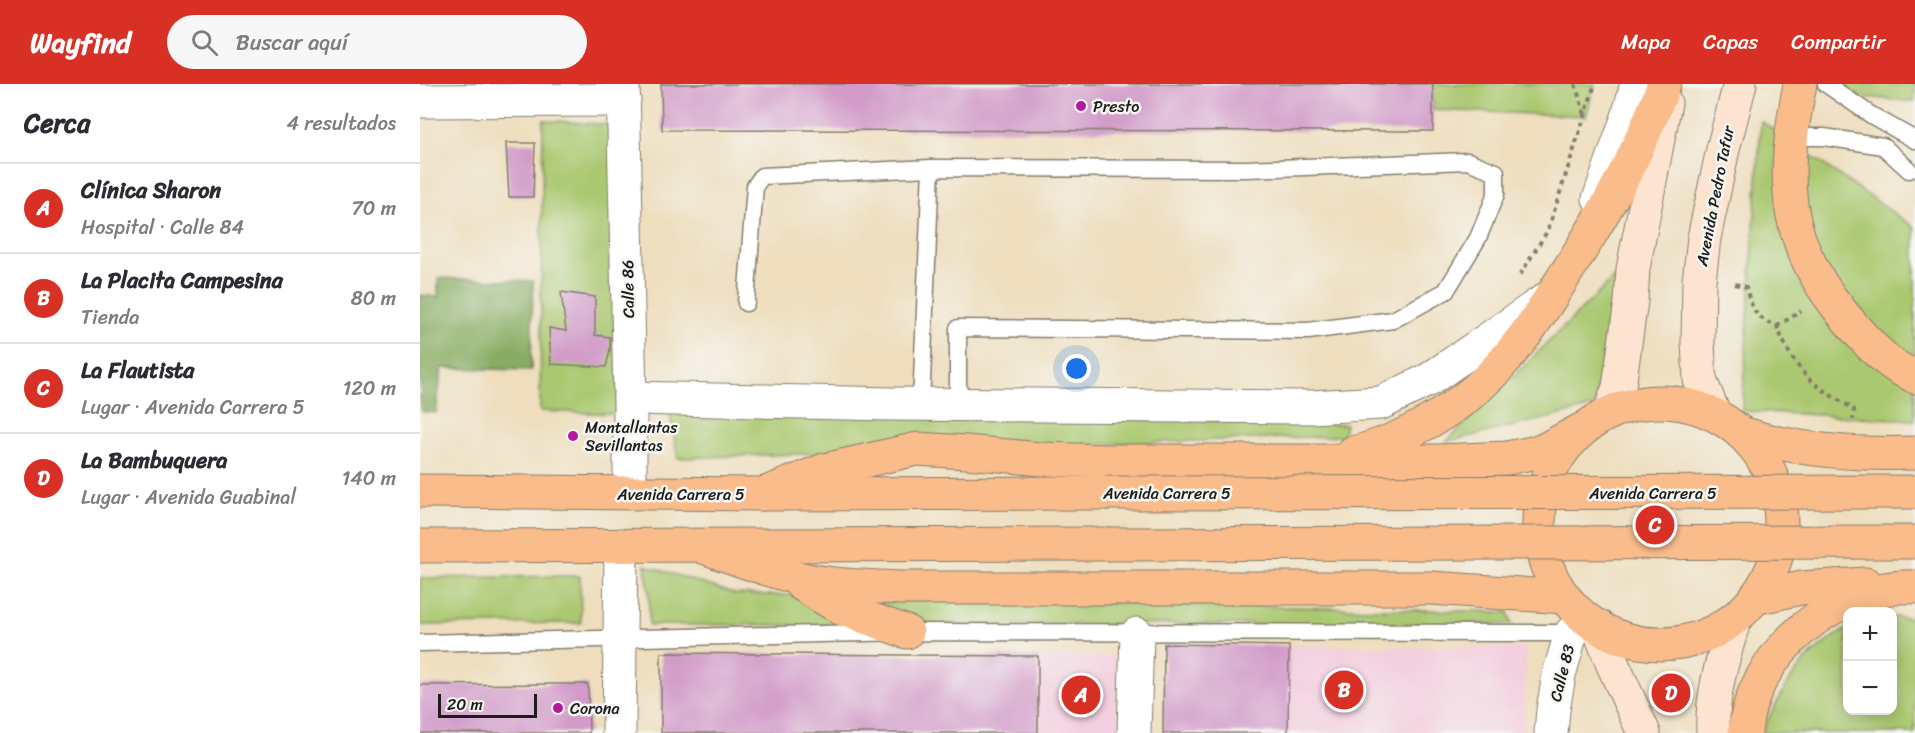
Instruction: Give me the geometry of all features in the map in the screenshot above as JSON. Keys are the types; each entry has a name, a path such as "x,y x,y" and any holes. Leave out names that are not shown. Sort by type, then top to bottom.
{"main road":[{"path":"1291,462 1354,453 1415,430 1469,395 1515,349 1553,295 1620,186 1651,120 1664,84"},
{"path":"1610,412 1618,387 1631,301 1633,268 1669,84"},
{"name":"Avenida Pedro Tafur","path":"1714,414 1700,380 1699,281 1704,238 1740,84"},
{"path":"1800,84 1790,137 1788,163 1791,211 1800,244 1823,289 1857,331 1891,363 1915,377"},
{"path":"763,494 824,470 917,450 1041,459 1291,462 1507,458 1542,451 1610,412 1635,404 1662,401 1689,405 1714,414 1741,433 1758,453 1772,475 1780,509 1778,552 1769,576 1745,608 1716,682 1712,712 1713,733"},
{"path":"1581,429 1561,452 1546,479 1539,509 1539,540 1548,570 1613,665 1644,733"},
{"path":"1741,433 1773,443 1807,449 1888,454 1915,453"},
{"name":"Avenida Carrera 5","path":"420,491 763,494 1915,492"},
{"path":"420,546 1915,542"},
{"path":"701,546 740,561 799,578 852,586 899,588 1431,588 1580,619 1620,636 1644,642 1668,643 1692,639 1714,631 1745,608 1802,588 1848,584 1915,586"},
{"path":"785,573 840,608 907,632"},
{"path":"1745,733 1756,690 1775,658 1800,630 1831,608 1866,593 1915,586"}],"street":[{"path":"1582,249 1628,117 1636,84"},
{"path":"420,101 624,92"},
{"name":"Calle 86","path":"624,92 630,493"},
{"path":"630,398 921,404 1299,406 1381,403 1430,379 1553,295"},
{"path":"619,733 618,639 621,545"},
{"name":"Calle 83","path":"1551,733 1559,675 1580,619"},
{"path":"1134,733 1137,634"}],"lane":[{"path":"1826,84 1871,115 1915,140"},
{"path":"1790,137 1824,137 1883,146 1913,174"},
{"path":"746,303 755,186 762,176 931,168 1246,169 1468,160 1496,172 1496,194 1479,238 1446,291 1393,320 1308,331 958,328 958,403"},
{"path":"921,404 931,168"},
{"path":"420,643 907,632 1137,634 1580,619"}],"path":[{"path":"1575,84 1586,116"},
{"path":"1519,278 1548,230 1595,84"},
{"path":"1735,284 1746,287 1752,308 1763,321 1776,326 1786,351 1802,374 1829,395 1854,409 1853,425"},
{"path":"1776,326 1802,310"}],"shaded area":[{"path":"1164,644 1526,648 1524,733 1163,733"},
{"path":"1038,656 1123,657 1122,733 1038,733"}],"green space":[{"path":"1433,84 1595,84 1586,116 1433,110"},
{"path":"1847,84 1915,84 1915,102 1845,95"},
{"path":"543,120 612,125 619,414 540,411"},
{"path":"1761,121 1915,228 1915,420 1742,411"},
{"path":"1616,276 1594,407 1446,442"},
{"path":"438,278 533,281 531,370 442,368 436,413 420,411 420,295 438,297"},
{"path":"669,409 1346,424 1343,436 678,458"},
{"path":"645,565 735,594 1508,612 1511,624 649,625 649,592"},
{"path":"580,576 581,623 420,625 420,578"},
{"path":"1897,617 1915,618 1915,733 1763,733 1789,681 1818,648 1843,632 1843,715 1897,715"}],"building":[{"path":"661,84 1433,84 1433,131 662,130"},
{"path":"506,143 535,143 533,197 509,197"},
{"path":"561,292 595,297 595,335 610,337 606,367 551,364 549,328 566,331"},
{"path":"1164,644 1289,646 1288,733 1163,733"},
{"path":"661,653 1038,656 1038,733 661,733"},
{"path":"588,684 589,733 420,733 420,685"}],"place":[{"name":"Presto","path":"1081,106"},
{"name":"Montallantas Sevillantas","path":"573,436"},
{"name":"La Flautista","path":"1655,525"},
{"name":"La Placita Campesina","path":"1344,690"},
{"name":"La Bambuquera","path":"1671,693"},
{"name":"Clínica Sharon","path":"1081,695"},
{"name":"Corona","path":"558,708"}]}
